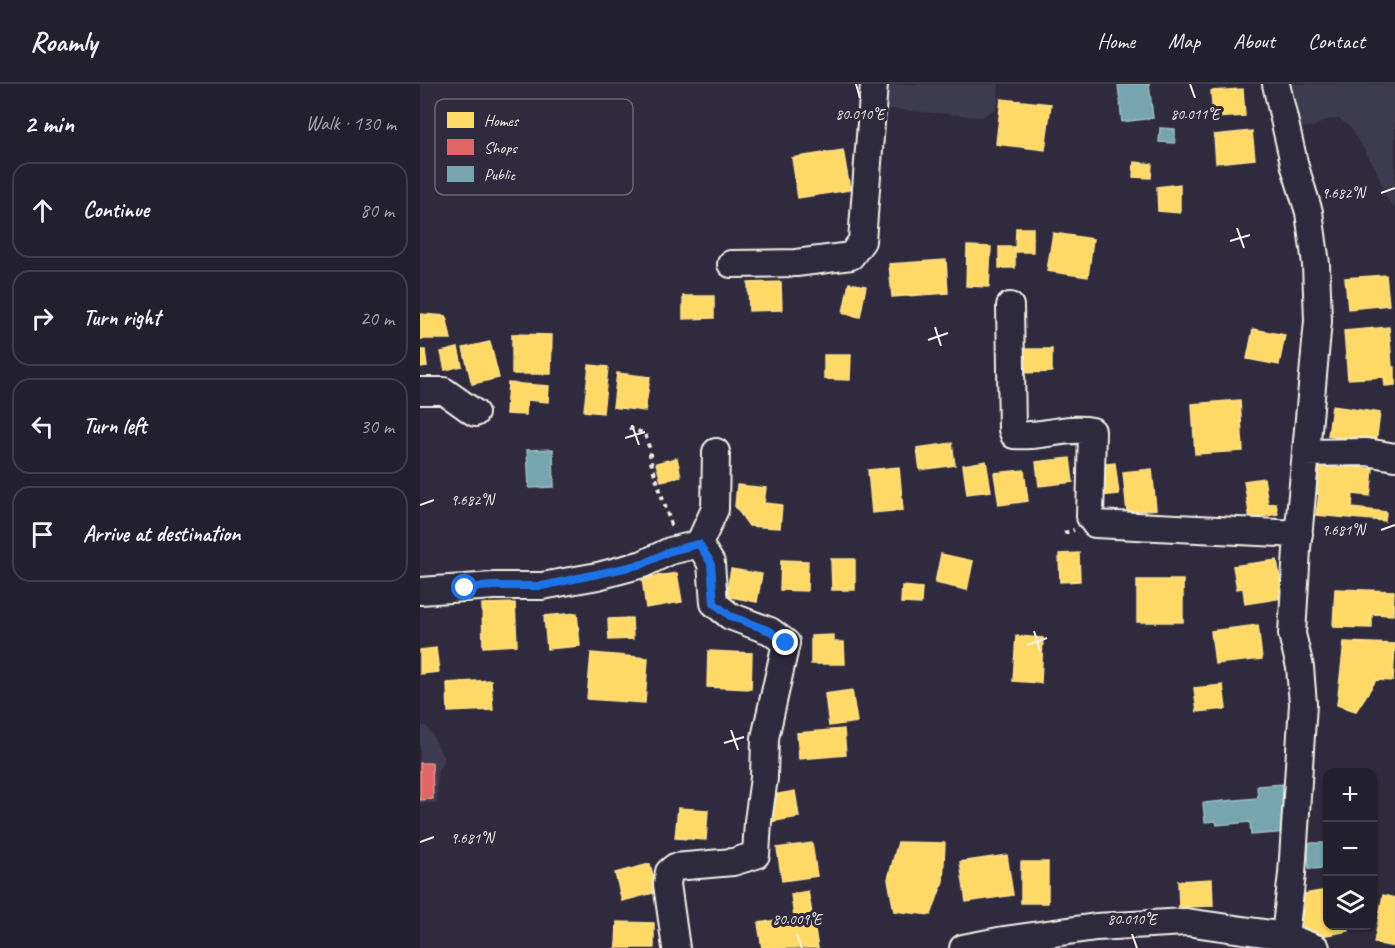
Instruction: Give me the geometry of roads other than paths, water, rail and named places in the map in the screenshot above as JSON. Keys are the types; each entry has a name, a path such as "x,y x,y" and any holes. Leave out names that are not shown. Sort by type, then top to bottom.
{"street":[{"path":"731,264 796,262 851,256 862,241 874,84"},
{"path":"1276,84 1295,167 1309,212 1316,264 1318,321 1292,634 1300,667 1303,704 1292,874 1285,936"},
{"path":"1010,306 1012,429 1014,435 1025,436 1080,429 1092,431 1090,517 1095,524 1299,534"},
{"path":"420,391 444,392 475,413"},
{"path":"420,591 494,586 542,586 643,564 670,551 689,546 715,509 716,452"},
{"path":"1306,453 1367,452 1395,457"},
{"path":"676,948 667,884 669,872 675,867 733,862 756,855 758,821 765,778 765,738 786,643 770,631 730,616 714,603 711,563 689,546"},
{"path":"963,948 1096,927 1186,922 1285,936 1316,948"}]}
